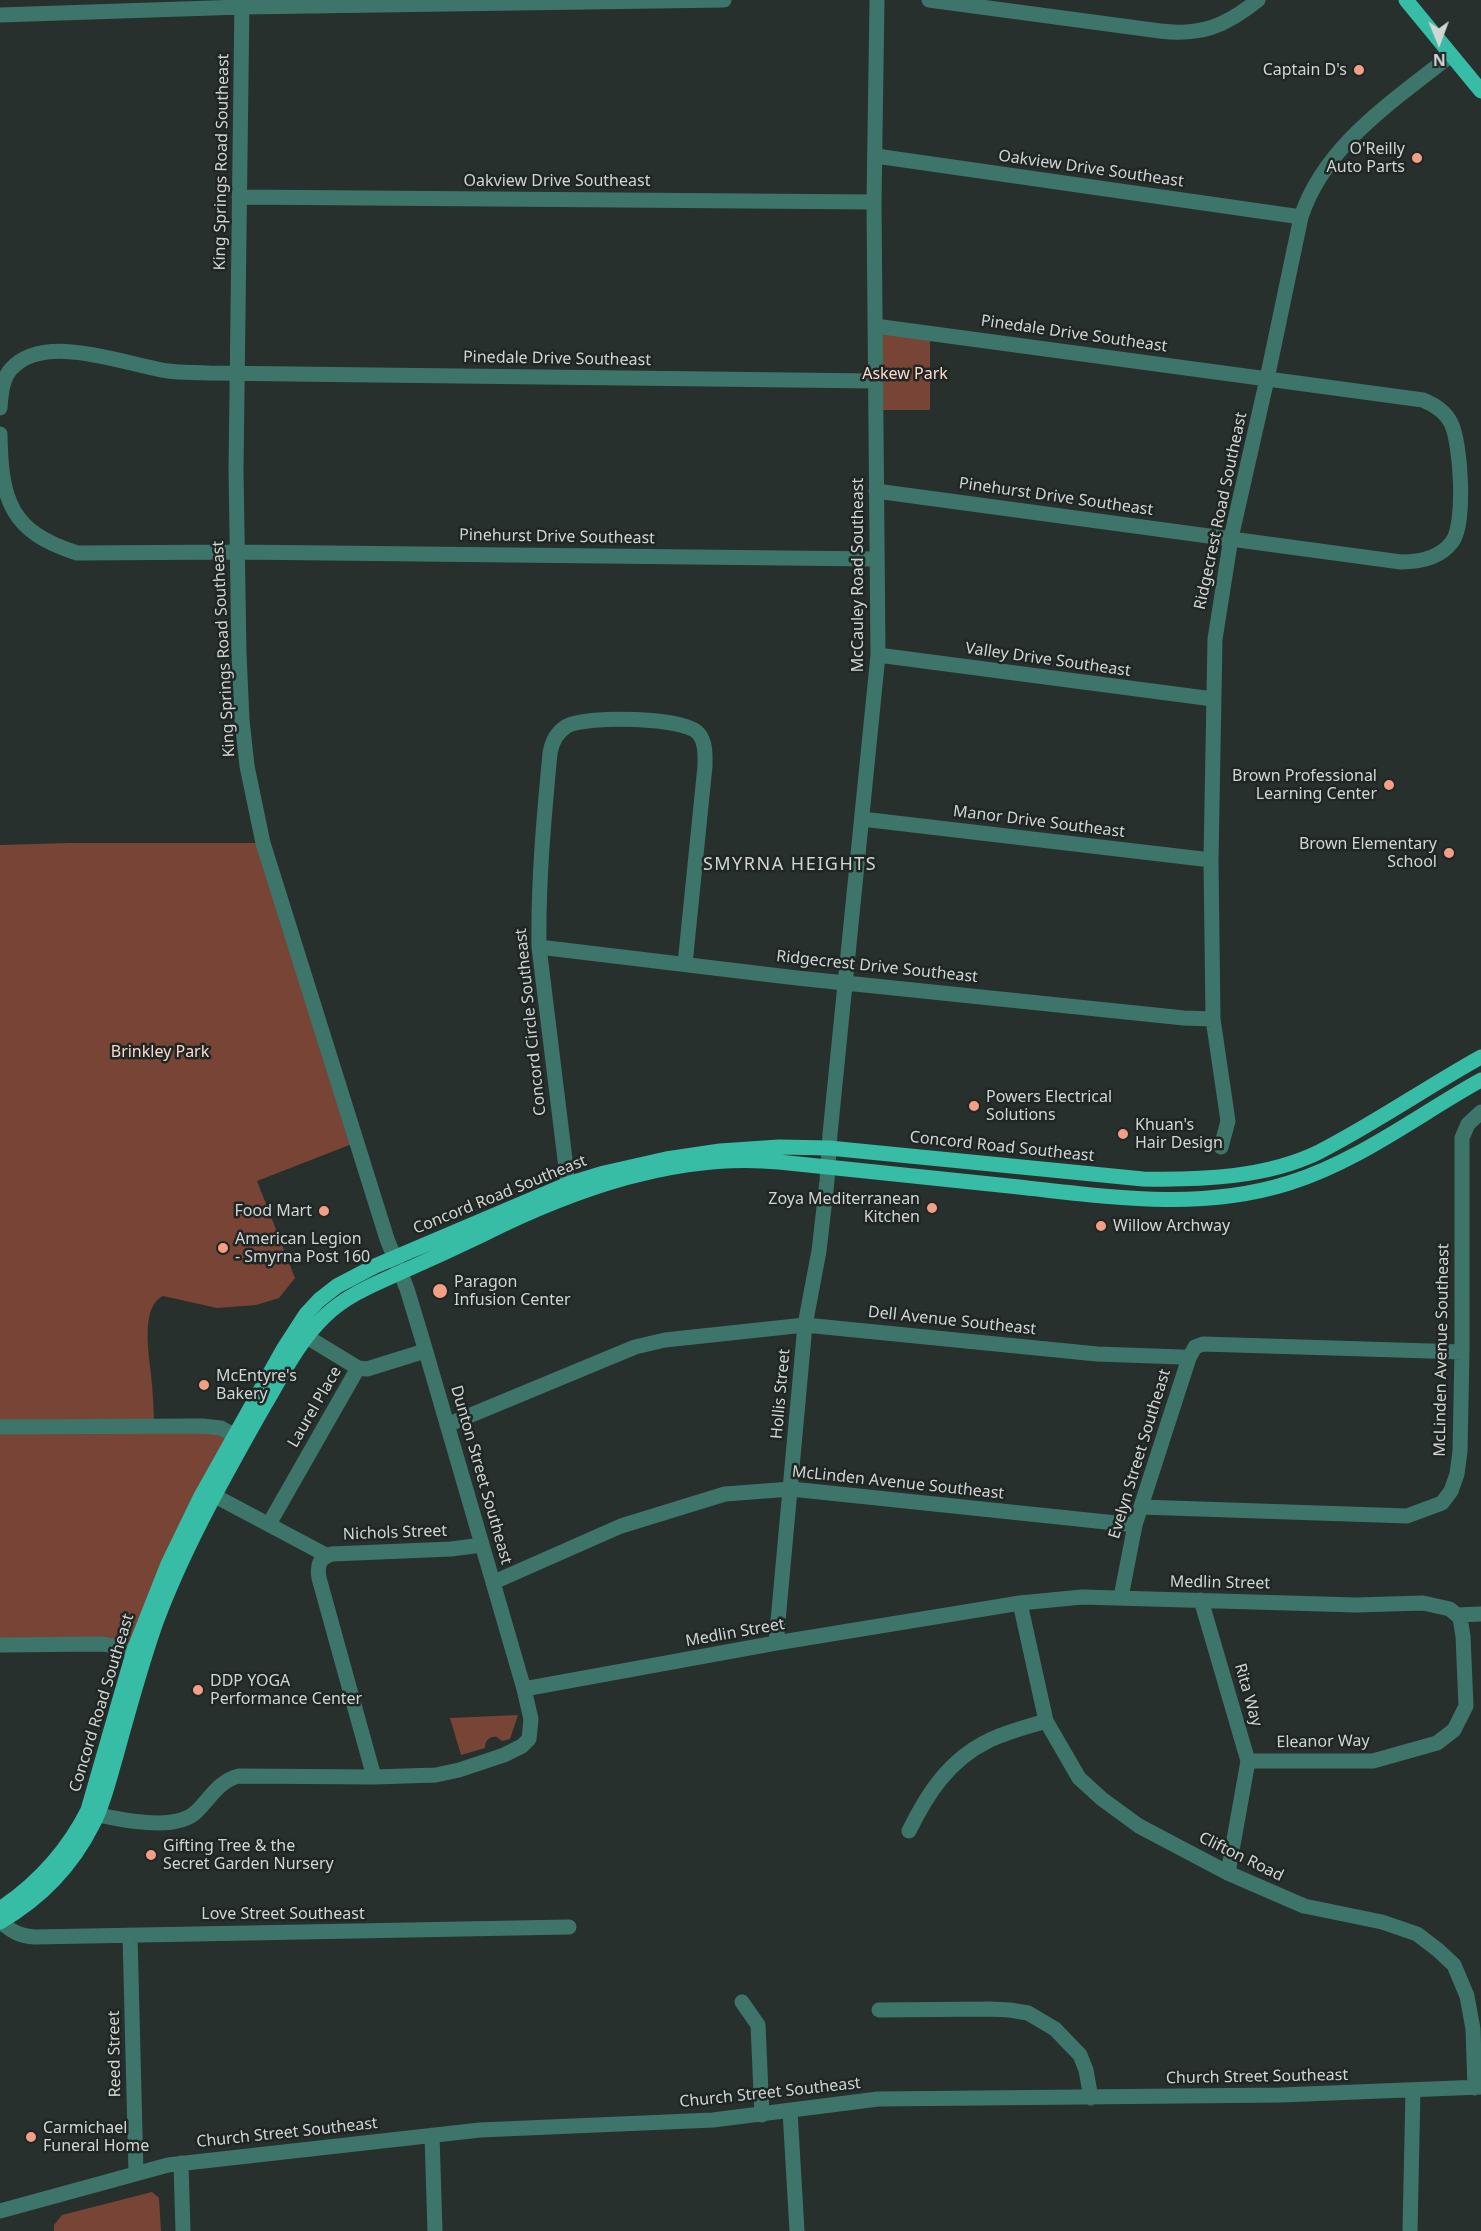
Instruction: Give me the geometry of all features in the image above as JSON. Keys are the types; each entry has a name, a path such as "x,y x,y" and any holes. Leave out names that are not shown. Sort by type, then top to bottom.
{"main road":[{"path":"1406,0 1481,91"},
{"name":"Concord Road Southeast","path":"0,1909 25,1892 46,1872 77,1831 88,1810 134,1650 183,1532 234,1435 284,1348 306,1314 337,1286 362,1272 568,1184 634,1166 689,1155 754,1148 829,1148 1143,1179 1194,1180 1265,1170 1318,1152 1481,1057"},
{"name":"Concord Road Southeast","path":"0,1922 26,1906 49,1885 81,1845 98,1815 156,1623 189,1546 240,1448 307,1338 325,1315 360,1291 540,1207 579,1192 668,1169 742,1160 1139,1200 1175,1201 1223,1198 1291,1183 1335,1165 1481,1080"}],"street":[{"path":"0,15 242,3 724,0"},
{"name":"McCauley Road Southeast","path":"829,1148 878,655 874,202 877,0"},
{"path":"929,0 1187,33 1214,28 1258,0"},
{"name":"King Springs Road Southeast","path":"242,3 237,552 241,710 247,766 257,818 400,1272"},
{"name":"Ridgecrest Road Southeast","path":"1221,1147 1228,1121 1213,1019 1210,860 1216,628 1231,538 1301,217 1314,184 1335,155 1365,124 1451,55"},
{"name":"Oakview Drive Southeast","path":"876,156 1301,217"},
{"name":"Oakview Drive Southeast","path":"239,197 874,202"},
{"name":"Pinedale Drive Southeast","path":"875,326 1412,397 1423,399 1443,411 1451,423 1456,442 1460,511 1457,533 1444,551 1414,562 1385,561 1231,538"},
{"name":"Pinedale Drive Southeast","path":"0,408 2,387 11,369 26,358 47,352 78,352 169,371 876,381"},
{"name":"Pinehurst Drive Southeast","path":"0,434 0,464 5,493 17,517 33,533 55,546 77,553 237,552 876,559"},
{"name":"Pinehurst Drive Southeast","path":"876,491 1231,538"},
{"name":"Valley Drive Southeast","path":"878,655 1213,699"},
{"name":"Concord Circle Southeast","path":"568,1184 538,947 540,864 552,742 568,726 581,722 616,719 677,724 699,733 705,751 685,964"},
{"name":"Manor Drive Southeast","path":"862,819 1210,860"},
{"name":"Ridgecrest Drive Southeast","path":"538,947 845,983 1184,1018 1213,1019"},
{"name":"McLinden Avenue Southeast","path":"1141,1507 1407,1516 1442,1503 1451,1491 1457,1474 1460,1451 1462,1138 1468,1124 1481,1112"},
{"name":"Hollis Street","path":"776,1643 805,1325 819,1251 829,1148"},
{"name":"Dunton Street Southeast","path":"400,1272 407,1289 524,1689"},
{"name":"Dell Avenue Southeast","path":"447,1425 635,1347 665,1340 805,1325 1097,1353 1189,1358"},
{"path":"307,1338 358,1368"},
{"path":"1189,1358 1195,1347 1203,1344 1462,1352"},
{"name":"Laurel Place","path":"269,1524 358,1368 367,1369 425,1352"},
{"name":"Evelyn Street Southeast","path":"1121,1597 1135,1525 1189,1358"},
{"path":"0,1427 202,1426 221,1428 234,1435"},
{"name":"McLinden Avenue Southeast","path":"494,1582 621,1526 725,1494 791,1489 1135,1525"},
{"path":"215,1496 326,1556"},
{"name":"Nichols Street","path":"374,1777 319,1578 318,1564 326,1556 344,1552 451,1549 482,1545"},
{"name":"Medlin Street","path":"524,1689 776,1643 1020,1603 1082,1597 1356,1605 1423,1603 1450,1609 1457,1615"},
{"name":"Rita Way","path":"1201,1600 1248,1761 1228,1873"},
{"name":"Clifton Road","path":"1020,1603 1046,1721 1079,1778 1102,1799 1139,1826 1228,1873 1304,1906 1382,1922 1417,1934 1438,1950 1454,1965 1467,1996 1473,2029 1478,2088"},
{"path":"1457,1615 1481,1614"},
{"name":"Eleanor Way","path":"1248,1761 1373,1761 1437,1743 1454,1730 1466,1706 1463,1636 1460,1618 1457,1615"},
{"path":"0,1646 103,1644 134,1650"},
{"path":"98,1815 167,1823 186,1819 195,1813 221,1785 239,1776 416,1777 459,1770 504,1755 530,1739 532,1728 524,1689"},
{"path":"909,1831 921,1806 948,1769 963,1756 990,1740 1046,1721"},
{"name":"Love Street Southeast","path":"0,1922 21,1936 569,1928"},
{"name":"Reed Street","path":"130,1935 136,2173"},
{"path":"742,2002 758,2025 762,2115"},
{"path":"879,2010 990,2009 1028,2013 1055,2029 1080,2055 1086,2070 1091,2098"},
{"name":"Church Street Southeast","path":"0,2211 136,2173 181,2163 526,2127 703,2121 878,2099 1091,2098 1478,2088"},
{"path":"1410,2231 1413,2091"},
{"path":"790,2111 797,2231"},
{"path":"432,2135 435,2231"},
{"path":"181,2163 183,2231"}],"green space":[{"name":"Askew Park","path":"881,334 930,338 930,410 881,410"},
{"name":"Brinkley Park","path":"263,843 357,1142 257,1181 295,1278 279,1298 256,1305 217,1308 163,1296 155,1302 148,1324 154,1426 234,1435 140,1651 0,1645 0,845"},
{"path":"518,1715 510,1739 502,1741 497,1737 492,1737 488,1739 485,1748 461,1755 450,1718"},
{"path":"152,2192 159,2198 161,2231 54,2231 54,2225 62,2215"}],"place":[{"name":"Captain D's","path":"1359,70"},
{"name":"O'Reilly Auto Parts","path":"1417,158"},
{"name":"Brown Professional Learning Center","path":"1389,785"},
{"name":"Brown Elementary School","path":"1449,853"},
{"name":"Powers Electrical Solutions","path":"974,1106"},
{"name":"Khuan's Hair Design","path":"1123,1134"},
{"name":"Zoya Mediterranean Kitchen","path":"932,1208"},
{"name":"Food Mart","path":"324,1211"},
{"name":"Willow Archway","path":"1101,1226"},
{"name":"American Legion - Smyrna Post 160","path":"223,1248"},
{"name":"Paragon Infusion Center","path":"440,1291"},
{"name":"McEntyre's Bakery","path":"204,1385"},
{"name":"DDP YOGA Performance Center","path":"198,1690"},
{"name":"Gifting Tree & the Secret Garden Nursery","path":"151,1855"},
{"name":"Carmichael Funeral Home","path":"31,2137"}],"district":[{"name":"SMYRNA HEIGHTS","path":"790,865"}]}
